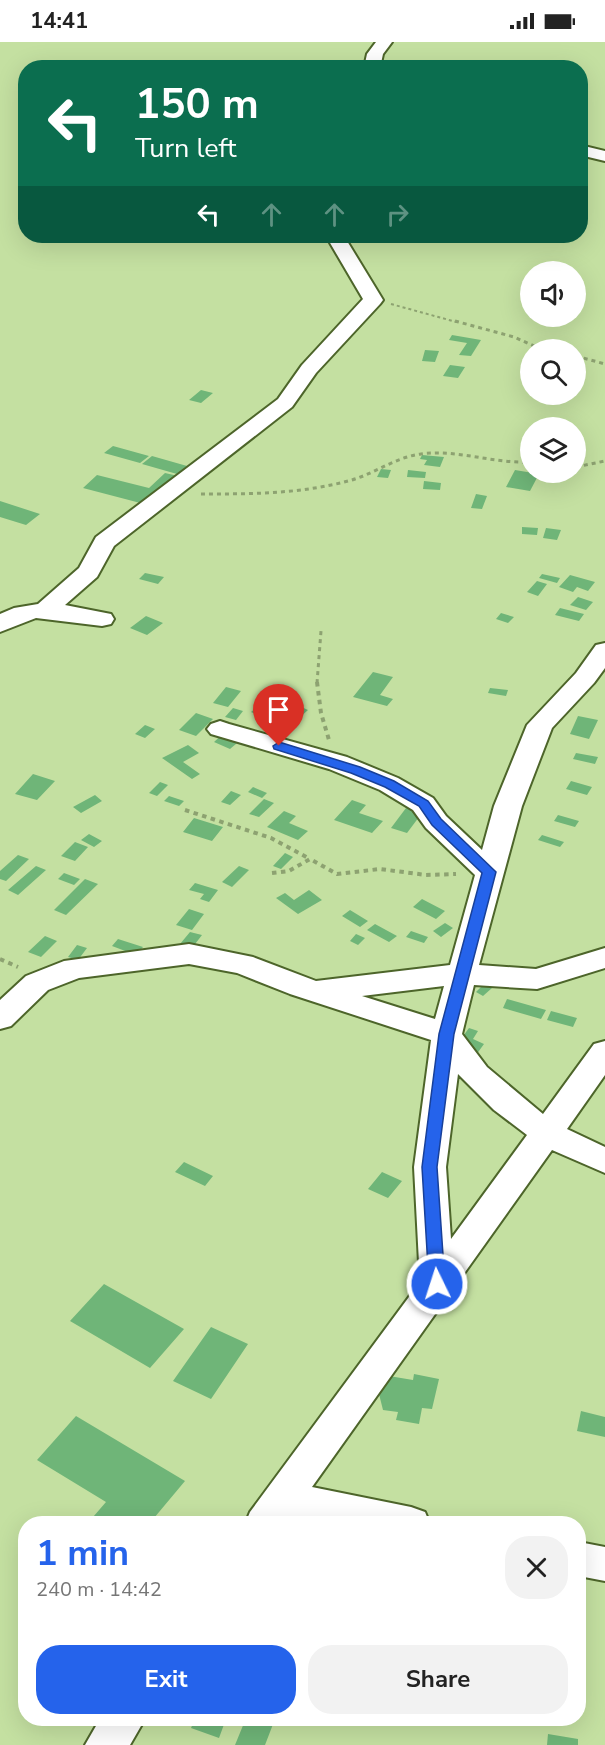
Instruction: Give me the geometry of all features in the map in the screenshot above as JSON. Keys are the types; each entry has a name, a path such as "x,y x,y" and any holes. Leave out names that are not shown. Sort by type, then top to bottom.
{"street":[{"path":"374,60 375,54 384,42"},
{"path":"588,152 605,156"},
{"path":"45,610 89,572 104,542 285,403 309,369 373,300 345,258 338,243"},
{"path":"0,625 7,618 45,610 102,619"},
{"path":"437,1284 430,1167 447,1034 489,872 508,806 540,725 585,678 605,650"},
{"path":"220,729 338,763 389,784 423,804 436,822 489,872"},
{"path":"0,1018 37,983 74,968 189,954 243,964 314,991 447,1034"},
{"path":"314,991 462,974 537,979 605,958"},
{"path":"447,1034 452,1048 482,1081 546,1133 605,1161"},
{"path":"274,1511 605,1052"},
{"path":"274,1511 327,1516"},
{"path":"586,1560 605,1564"},
{"path":"106,1745 119,1726"}],"path":[{"path":"373,300 503,334 520,341"},
{"path":"586,359 605,364"},
{"path":"164,494 279,494 349,482 386,465 420,454 458,453 510,465 520,464"},
{"path":"586,465 605,461"},
{"path":"321,631 315,662 322,719 338,763"},
{"path":"185,810 262,834 337,874 380,869 426,875 489,872"},
{"path":"272,873 289,871 310,859"}],"building":[{"path":"452,335 481,340 471,356 459,355 467,343 449,340"},
{"path":"425,350 439,351 435,362 422,361"},
{"path":"450,365 465,367 458,378 443,376"},
{"path":"201,390 213,393 201,403 189,400"},
{"path":"113,446 149,456 140,463 104,453"},
{"path":"422,455 444,457 440,467 424,465 427,460 420,459"},
{"path":"152,456 187,466 177,474 142,464"},
{"path":"381,469 391,470 388,478 377,477"},
{"path":"408,470 426,472 425,478 407,477"},
{"path":"515,470 520,471 520,483 534,483 530,491 506,487"},
{"path":"165,473 178,476 148,505 83,488 97,475 149,488"},
{"path":"424,481 441,483 440,490 423,489"},
{"path":"476,494 487,496 482,509 471,508"},
{"path":"0,501 40,514 26,525 0,517"},
{"path":"522,527 538,528 537,535 522,534"},
{"path":"546,528 561,530 557,540 543,538"},
{"path":"145,573 164,577 158,584 139,579"},
{"path":"542,574 560,578 557,583 539,578"},
{"path":"570,575 595,582 588,591 577,587 573,592 559,587"},
{"path":"537,581 547,584 538,596 527,592"},
{"path":"578,597 593,602 586,610 570,605"},
{"path":"560,608 584,614 579,621 555,615"},
{"path":"501,613 514,617 508,623 496,619"},
{"path":"146,616 163,623 147,635 130,628"},
{"path":"373,672 393,677 380,695 393,699 387,706 353,697"},
{"path":"226,687 241,691 228,707 213,703"},
{"path":"490,688 508,690 506,696 488,693"},
{"path":"262,703 272,707 260,716 251,712"},
{"path":"297,705 308,710 299,718 287,713"},
{"path":"233,708 243,711 236,720 225,717"},
{"path":"196,713 213,719 196,736 179,730"},
{"path":"578,716 598,720 589,739 570,734"},
{"path":"145,725 155,729 145,738 135,734"},
{"path":"226,731 243,738 230,749 214,742"},
{"path":"188,745 199,753 183,762 200,774 192,779 162,758"},
{"path":"576,753 598,757 595,764 573,759"},
{"path":"33,774 55,781 37,800 15,794"},
{"path":"571,781 592,787 587,795 566,789"},
{"path":"160,782 168,785 157,796 149,793"},
{"path":"253,787 267,793 262,798 248,792"},
{"path":"231,791 241,795 230,805 221,802"},
{"path":"95,795 102,801 81,813 73,807"},
{"path":"169,796 184,801 179,806 164,801"},
{"path":"264,799 274,803 259,817 249,814"},
{"path":"352,800 366,805 359,813 383,821 372,833 334,820"},
{"path":"406,808 422,813 407,833 391,828"},
{"path":"284,811 296,816 289,823 308,831 298,840 267,827"},
{"path":"558,815 579,821 575,827 554,821"},
{"path":"194,818 223,827 212,841 183,832"},
{"path":"89,834 102,841 94,847 81,840"},
{"path":"542,835 564,842 560,847 538,840"},
{"path":"75,842 88,847 75,861 61,856"},
{"path":"285,853 293,857 281,869 273,866"},
{"path":"18,855 29,859 6,881 0,879 0,871"},
{"path":"36,866 46,870 18,895 8,890"},
{"path":"239,866 249,870 232,887 222,882"},
{"path":"64,873 80,879 74,885 58,879"},
{"path":"85,879 98,884 66,915 54,910"},
{"path":"195,883 218,890 209,902 200,899 204,894 189,890"},
{"path":"309,890 322,900 298,914 276,898 285,893 294,900"},
{"path":"422,899 445,911 436,919 413,907"},
{"path":"189,909 204,914 192,930 176,925"},
{"path":"350,910 368,921 360,927 342,916"},
{"path":"445,923 453,928 441,937 433,931"},
{"path":"375,924 397,936 389,942 367,930"},
{"path":"411,931 428,937 424,943 406,937"},
{"path":"190,932 202,935 192,948 180,944"},
{"path":"356,934 365,938 358,945 350,941"},
{"path":"45,936 57,941 41,957 28,952"},
{"path":"118,939 143,947 136,955 112,946"},
{"path":"77,945 87,948 78,960 68,957"},
{"path":"484,984 492,988 483,996 476,992"},
{"path":"507,999 546,1010 541,1019 503,1008"},
{"path":"551,1011 577,1018 573,1027 547,1020"},
{"path":"469,1028 478,1031 473,1039 484,1044 476,1055 455,1047"},
{"path":"184,1162 213,1176 205,1186 175,1172"},
{"path":"382,1172 402,1181 388,1198 368,1189"},
{"path":"104,1284 184,1329 150,1368 70,1321"},
{"path":"211,1327 248,1344 211,1399 173,1381"},
{"path":"414,1374 439,1379 432,1409 422,1408 419,1424 396,1420 398,1412 383,1410 379,1394 383,1375 413,1380"},
{"path":"581,1411 605,1417 605,1437 577,1431"},
{"path":"76,1416 185,1481 156,1516 94,1516 106,1502 37,1460"},
{"path":"192,1726 223,1726 219,1738 191,1728"},
{"path":"243,1726 272,1726 265,1745 235,1745"},
{"path":"548,1734 578,1739 578,1745 547,1745"}],"route":[{"path":"279,746 338,763 389,784 423,804 436,822 489,872 447,1034 430,1167 437,1284"}]}
